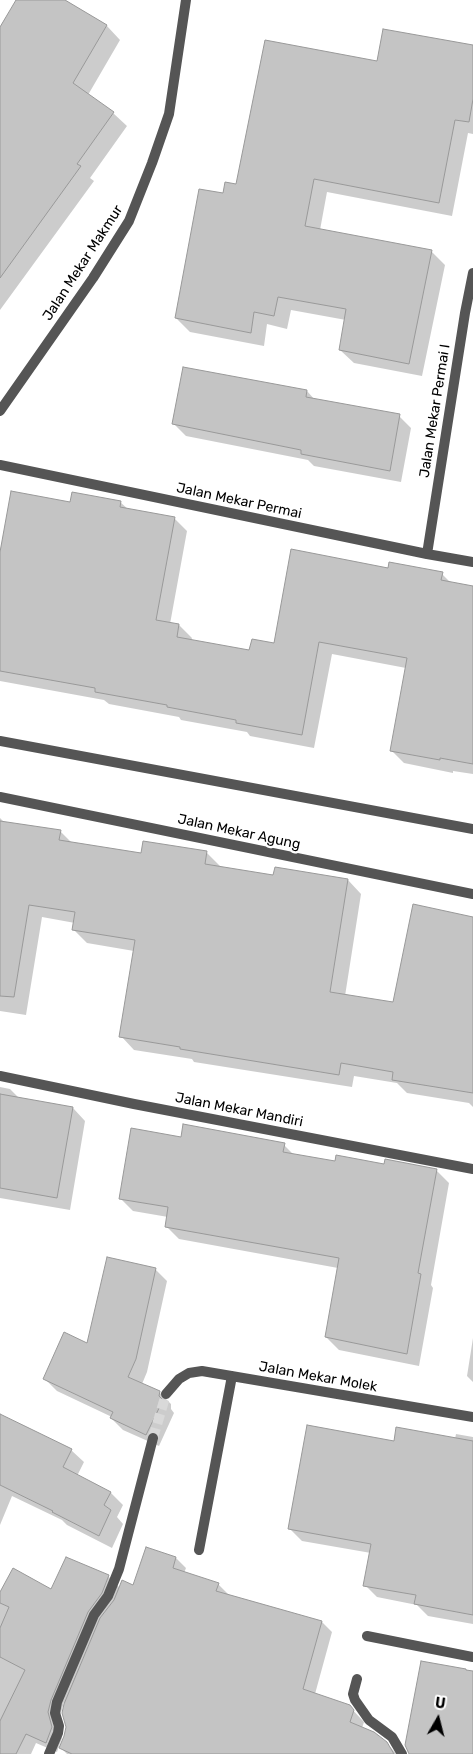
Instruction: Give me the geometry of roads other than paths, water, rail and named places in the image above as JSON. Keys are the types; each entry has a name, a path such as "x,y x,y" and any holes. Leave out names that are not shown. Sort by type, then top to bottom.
{"street":[{"name":"Jalan Mekar Makmur","path":"0,411 93,278 129,221 169,114 186,0"},
{"name":"Jalan Mekar Permai I","path":"427,554 465,313 473,274"},
{"name":"Jalan Mekar Permai","path":"0,466 473,562"},
{"path":"0,741 473,829"},
{"name":"Jalan Mekar Agung","path":"0,797 473,894"},
{"name":"Jalan Mekar Mandiri","path":"0,1076 134,1104 473,1168"},
{"name":"Jalan Mekar Molek","path":"166,1394 179,1379 189,1373 202,1371 473,1417"},
{"path":"199,1550 232,1376"},
{"path":"48,1754 58,1733 55,1713 57,1702 94,1615 108,1596 119,1569 153,1438"},
{"path":"367,1636 473,1657"},
{"path":"357,1679 353,1694 355,1700 369,1720 392,1737 402,1754"}],"tunnel":[{"path":"153,1438 166,1394"}]}
